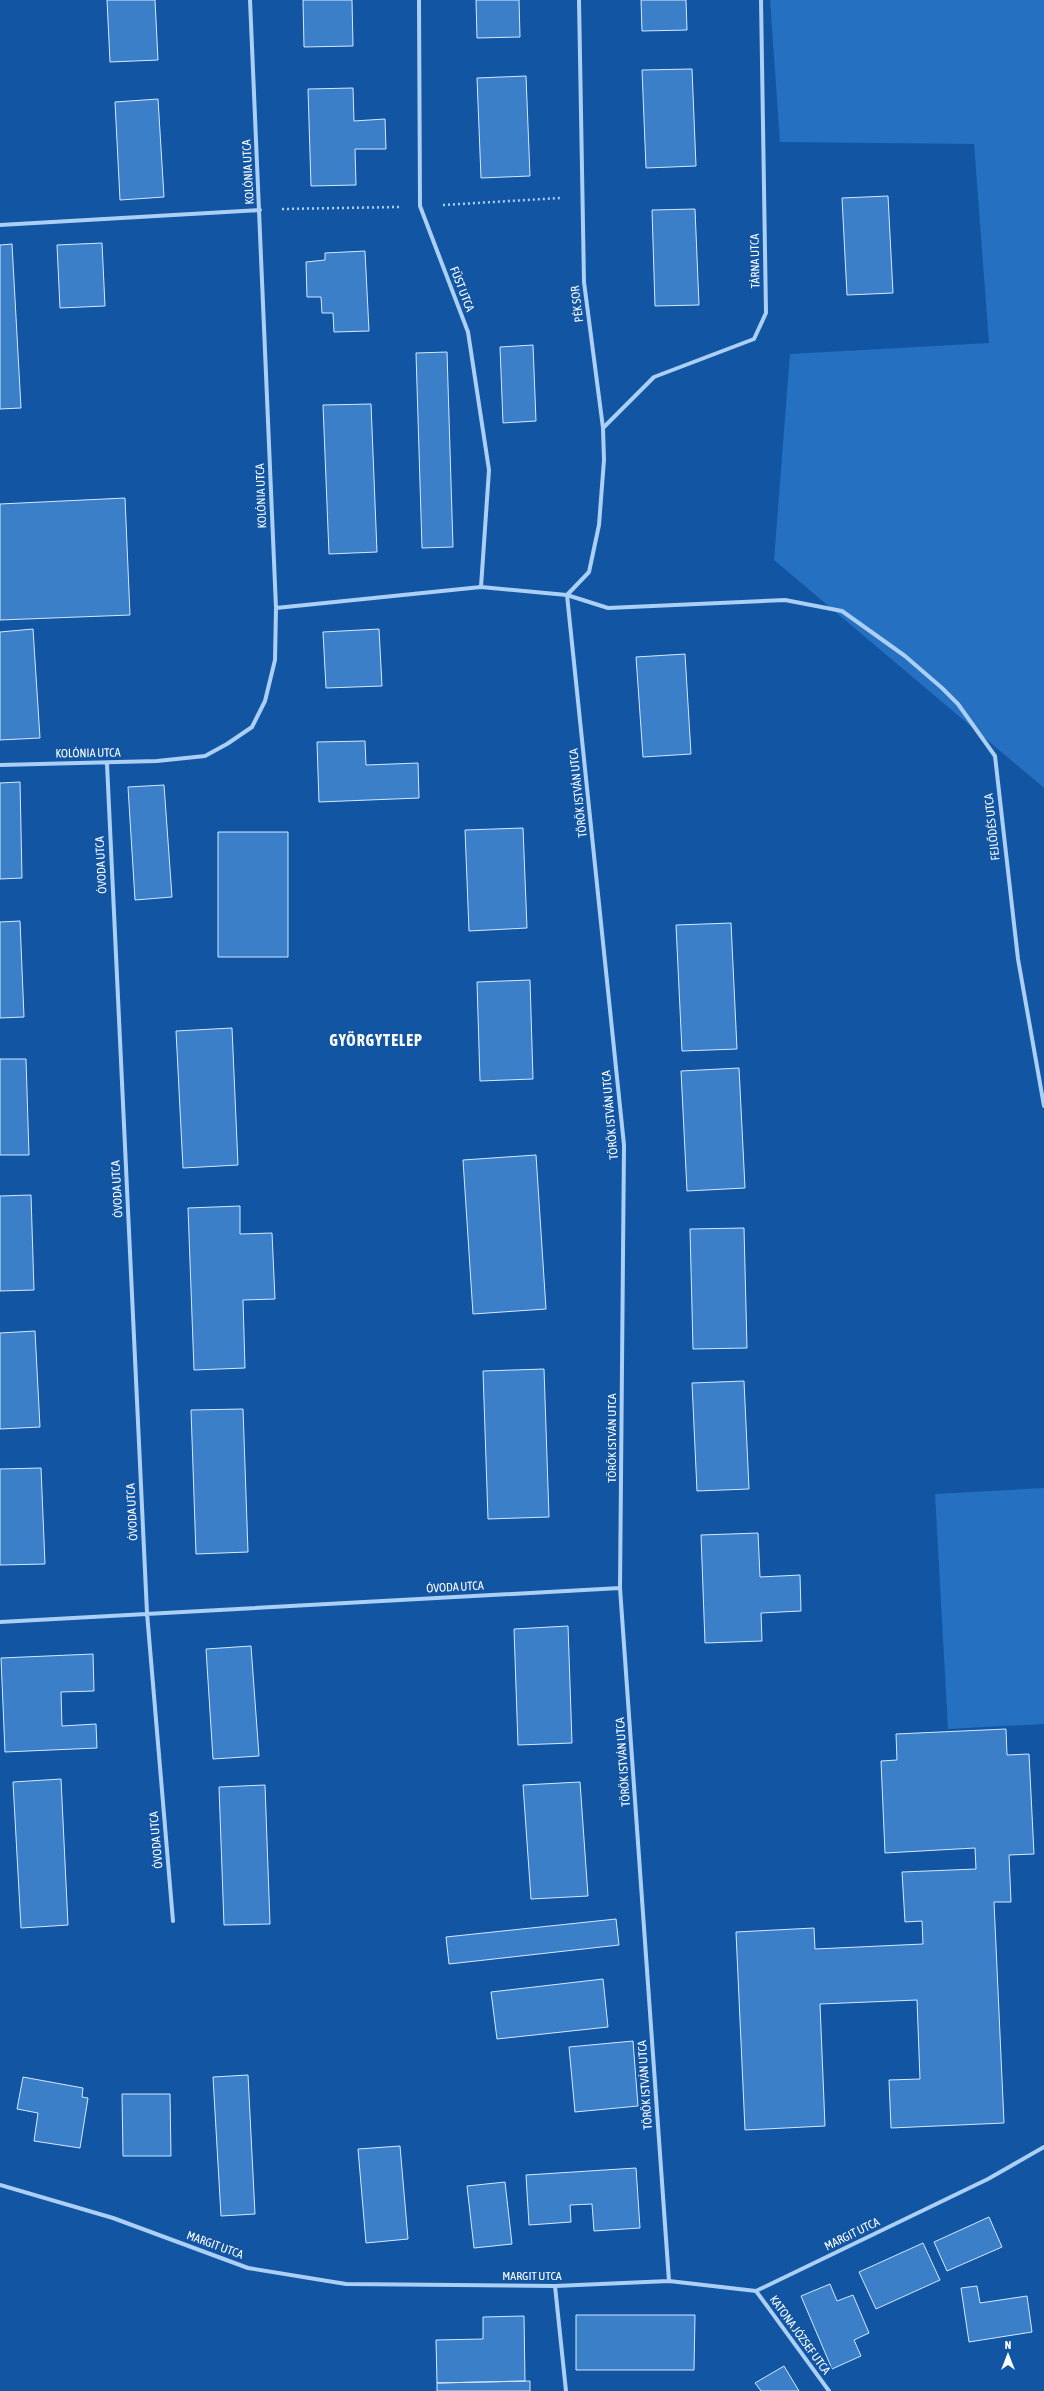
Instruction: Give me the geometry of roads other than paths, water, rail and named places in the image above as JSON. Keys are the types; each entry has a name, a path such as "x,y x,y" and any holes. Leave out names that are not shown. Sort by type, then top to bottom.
{"street":[{"name":"KOLÓNIA UTCA","path":"0,764 106,764 205,756 252,726 265,701 275,660 276,608 250,0"},
{"name":"FÜST UTCA","path":"419,0 420,206 468,332 489,470 481,587"},
{"name":"PÉK SOR","path":"567,595 589,572 598,532 604,460 603,428 584,282 579,0"},
{"name":"TÁRNA UTCA","path":"603,428 654,378 754,339 766,313 761,0"},
{"path":"0,225 260,210"},
{"path":"276,608 481,587 567,595"},
{"name":"FEJLŐDÉS UTCA","path":"567,595 608,608 785,600 842,611 905,656 958,704 995,756 1001,827 1018,959 1044,1106"},
{"name":"TÖRÖK ISTVÁN UTCA","path":"567,595 624,1145 620,1588 669,2281"},
{"name":"ÓVODA UTCA","path":"106,764 147,1613 173,1921"},
{"name":"ÓVODA UTCA","path":"0,1622 620,1588"},
{"name":"MARGIT UTCA","path":"0,2185 113,2218 248,2268 346,2284 555,2286 669,2281 756,2291 988,2179 1044,2147"},
{"path":"555,2286 566,2391"},
{"name":"KATONA JÓZSEF UTCA","path":"756,2291 829,2391"}],"district":[{"name":"GYÖRGYTELEP","path":"376,1040"}]}
